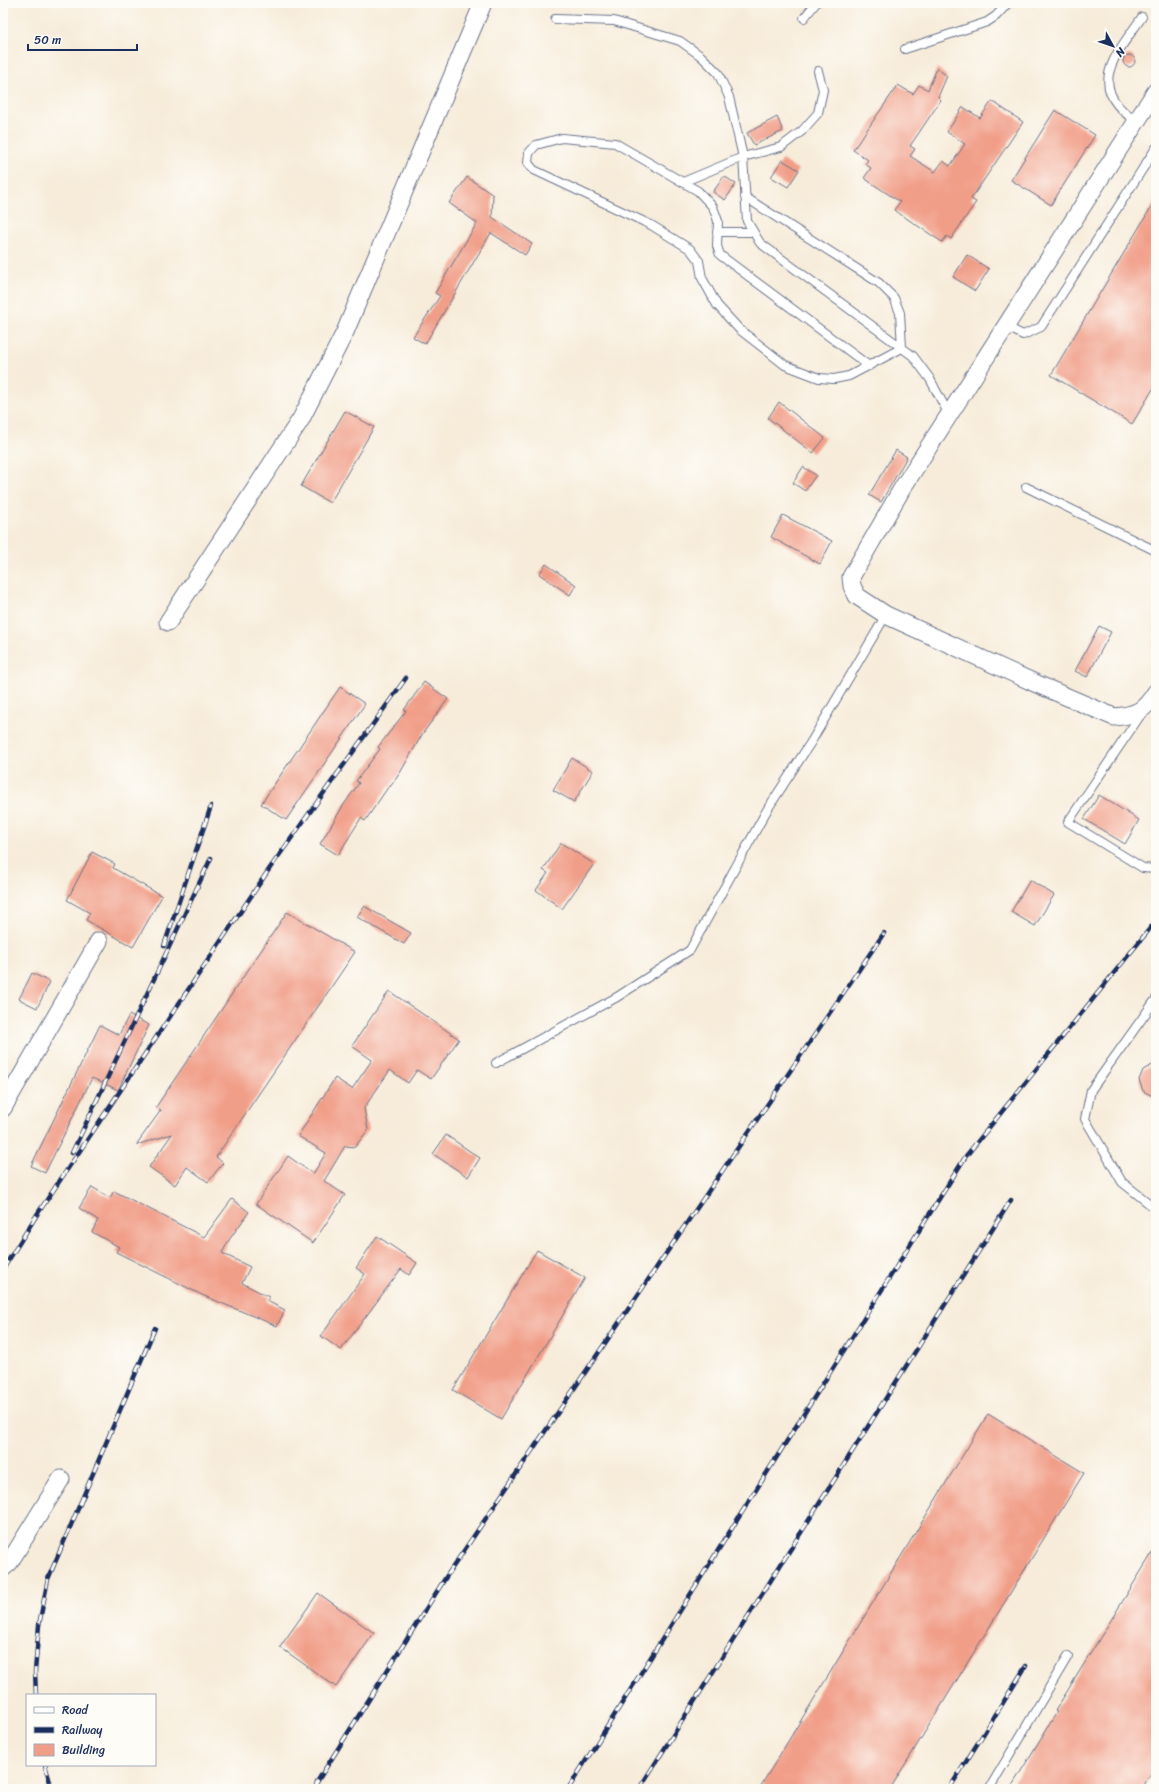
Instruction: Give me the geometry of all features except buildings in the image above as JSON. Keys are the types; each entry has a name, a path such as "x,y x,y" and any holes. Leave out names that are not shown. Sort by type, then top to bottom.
{"street":[{"path":"168,622 301,420 345,332 483,3"},
{"path":"1156,91 1004,326 949,416 903,487 851,577 852,586 857,596 886,615 1036,684 1114,717 1128,716 1146,707 1156,692"},
{"path":"3,1108 99,941"},
{"path":"3,1568 9,1562 61,1479"}],"lane":[{"path":"804,18 816,3"},
{"path":"906,49 988,22 1008,3"},
{"path":"1136,121 1116,105 1110,93 1108,73 1111,62 1142,17"},
{"path":"555,19 614,21 680,41 701,56 718,73 729,97 743,158 747,221 752,232 760,243 913,356 924,370 949,416"},
{"path":"683,182 743,158 781,147 802,131 818,113 823,90 818,71"},
{"path":"869,366 720,255 717,246 718,221 713,207 698,191 615,143 562,138 536,145 529,153 528,163 534,170 651,225 690,249 699,261 702,278 717,305 739,329 785,365 819,378 834,379 849,376 869,366 902,348"},
{"path":"1004,326 1024,336 1041,327 1156,148"},
{"path":"745,197 879,283 894,298 900,313 902,348"},
{"path":"718,232 752,232"},
{"path":"1026,488 1156,551"},
{"path":"496,1064 617,997 690,950 767,810 811,742 886,615"},
{"path":"1146,707 1068,822 1143,868 1156,869"},
{"path":"1156,999 1091,1090 1084,1119 1122,1182 1156,1209"},
{"path":"989,1789 1068,1656"}],"railway":[{"path":"3,1269 38,1213 270,868 406,678"},
{"path":"164,946 211,806"},
{"path":"72,1153 211,858"},
{"path":"568,1789 966,1156 1156,921"},
{"path":"315,1789 317,1782 446,1577 884,933"},
{"path":"639,1789 1011,1200"},
{"path":"36,1694 35,1671 39,1625 48,1579 155,1328"},
{"path":"949,1789 1026,1666"},
{"path":"45,1766 52,1789"}]}
